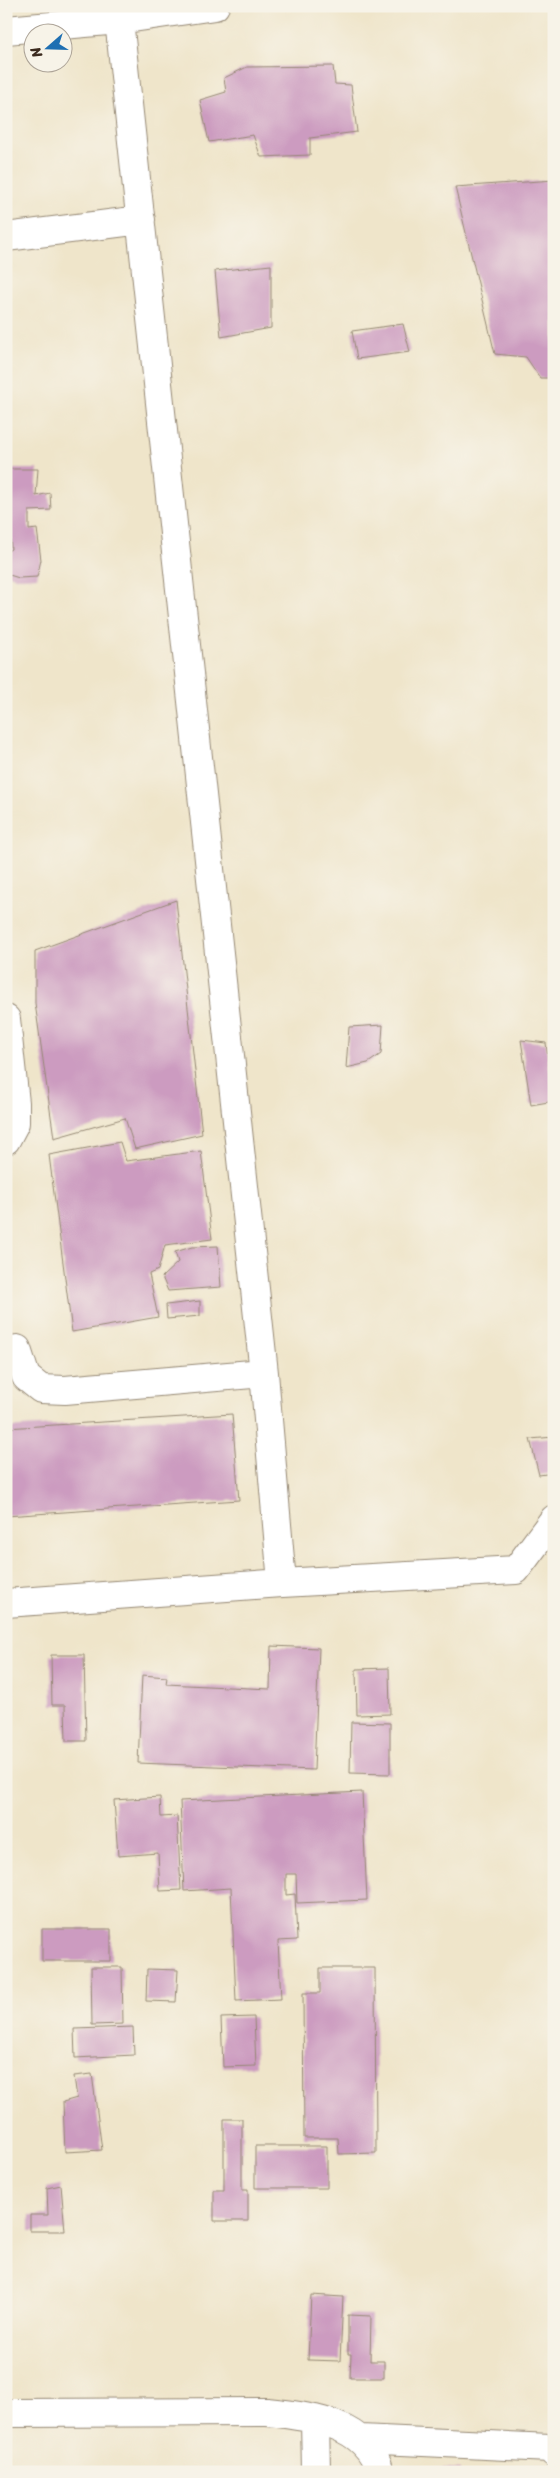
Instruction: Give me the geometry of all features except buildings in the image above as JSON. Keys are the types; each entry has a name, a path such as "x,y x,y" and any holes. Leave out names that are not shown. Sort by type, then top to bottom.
{"street":[{"path":"6,30 119,20 215,6"},
{"path":"119,20 264,1372 282,1583"},
{"path":"6,237 141,220"},
{"path":"6,1019 15,1103 15,1123 6,1140"},
{"path":"17,1349 26,1377 41,1389 65,1390 264,1372"},
{"path":"6,1603 282,1583 516,1570 554,1519"},
{"path":"6,2414 267,2412 315,2419 344,2428 360,2439 372,2452 380,2472"},
{"path":"315,2419 316,2472"},
{"path":"360,2439 550,2448 554,2453"}]}
